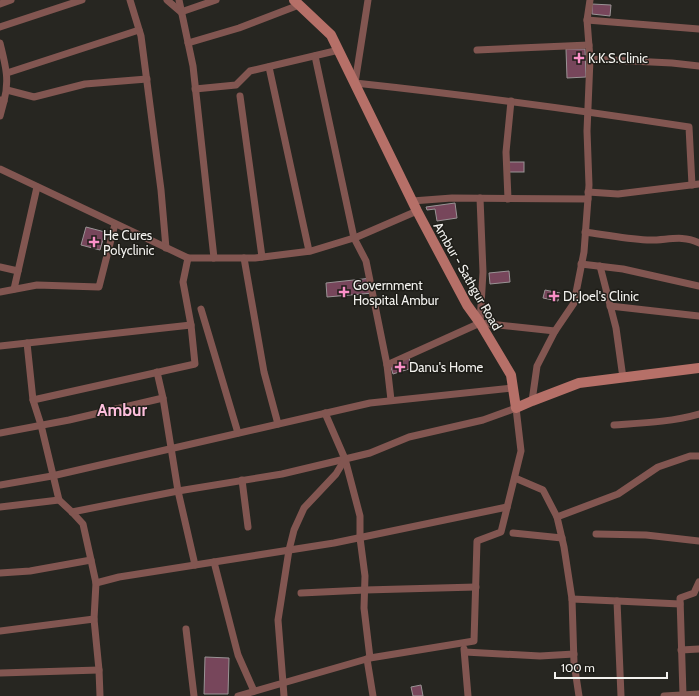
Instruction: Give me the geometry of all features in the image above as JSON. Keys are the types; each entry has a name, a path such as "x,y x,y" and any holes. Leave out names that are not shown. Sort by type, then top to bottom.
{"main road":[{"name":"Ambur - Sathgur Road","path":"296,2 332,35 417,211 467,305 480,323 511,375 516,408"},
{"path":"516,408 579,383 699,368"}],"street":[{"path":"0,4 11,0"},
{"path":"0,27 82,0"},
{"path":"130,0 140,30 162,190 166,248"},
{"path":"167,0 181,12"},
{"path":"178,0 193,66 214,258"},
{"path":"181,12 216,0"},
{"path":"368,0 354,83 449,93 588,111 689,127 695,184 618,194 588,196 508,199 452,198 412,201"},
{"path":"532,401 536,366 555,331 574,303 582,264 588,196 587,131 590,59 587,20 590,0"},
{"path":"188,42 239,28 296,2"},
{"path":"587,20 699,29"},
{"path":"7,73 140,30"},
{"path":"0,43 7,73 7,90 2,100 0,116"},
{"path":"477,50 589,45"},
{"path":"195,89 236,85 250,71 339,50"},
{"path":"315,56 354,238 366,261 387,365 391,400"},
{"path":"590,59 672,63 699,66"},
{"path":"269,67 309,251"},
{"path":"7,90 34,97 85,84 147,79"},
{"path":"240,96 262,257"},
{"path":"508,199 506,152 511,101"},
{"path":"0,169 188,258 262,257 309,251 354,238 417,211"},
{"path":"14,289 37,186"},
{"path":"480,198 483,272 480,323"},
{"path":"0,292 37,285 99,287 115,224"},
{"path":"585,232 649,240 676,238 699,243"},
{"path":"33,400 195,364 191,325 183,282 188,258"},
{"path":"244,258 264,372 278,424"},
{"path":"582,264 623,269 699,286"},
{"path":"0,266 18,271"},
{"path":"600,266 616,328 623,378"},
{"path":"610,306 699,316"},
{"path":"201,309 238,433"},
{"path":"387,365 480,323 555,331"},
{"path":"0,346 191,325"},
{"path":"28,343 33,400 41,425 58,500 83,524 96,583 94,619 100,696"},
{"path":"157,372 163,398 170,449 178,491 195,565"},
{"path":"0,485 52,476 370,402 513,388"},
{"path":"0,433 163,398"},
{"path":"72,512 178,491 282,474 370,453 409,437 483,420 516,408 521,451 501,532 477,540 474,641 368,659 238,696"},
{"path":"325,413 346,459 360,516 360,538 365,576 364,608 368,659 373,696"},
{"path":"614,425 670,420 699,414"},
{"path":"558,517 618,494 658,467 690,456 699,456"},
{"path":"284,696 278,620 289,550 294,530 304,508 336,474 346,459"},
{"path":"515,478 543,490 558,517 572,599 574,654 579,696"},
{"path":"242,480 248,527"},
{"path":"0,507 58,500"},
{"path":"96,583 360,538 508,507"},
{"path":"513,533 562,538"},
{"path":"596,534 646,535 699,541"},
{"path":"0,573 30,571 91,560"},
{"path":"214,562 238,655 254,691"},
{"path":"683,695 680,598 697,593 699,582"},
{"path":"301,593 476,587"},
{"path":"572,599 680,604"},
{"path":"617,601 621,696"},
{"path":"0,631 94,619"},
{"path":"186,629 194,696"},
{"path":"464,643 468,696"},
{"path":"681,650 699,648"},
{"path":"465,652 540,656 574,654"},
{"path":"0,674 99,670"},
{"path":"664,696 699,694"}],"building":[{"path":"592,4 611,5 610,16 592,14"},
{"path":"566,49 585,49 586,77 567,78"},
{"path":"505,162 524,162 524,172 505,172"},
{"path":"455,203 457,218 437,221 435,209 427,210 426,207"},
{"path":"86,227 105,232 100,250 81,245"},
{"path":"509,271 510,282 490,284 489,273"},
{"path":"372,278 373,293 327,297 326,283"},
{"path":"545,290 560,293 558,301 543,298"},
{"path":"408,355 412,368 393,374 389,361"},
{"path":"205,657 229,658 228,694 204,694"},
{"path":"421,685 423,696 413,696 411,687"}],"place":[{"name":"K.K.S.Clinic","path":"579,58"},
{"name":"He Cures Polyclinic","path":"94,242"},
{"name":"Government Hospital Ambur","path":"344,292"},
{"name":"Dr.Joel's Clinic","path":"554,296"},
{"name":"Danu's Home","path":"400,367"}],"district":[{"name":"Ambur","path":"122,410"}]}
